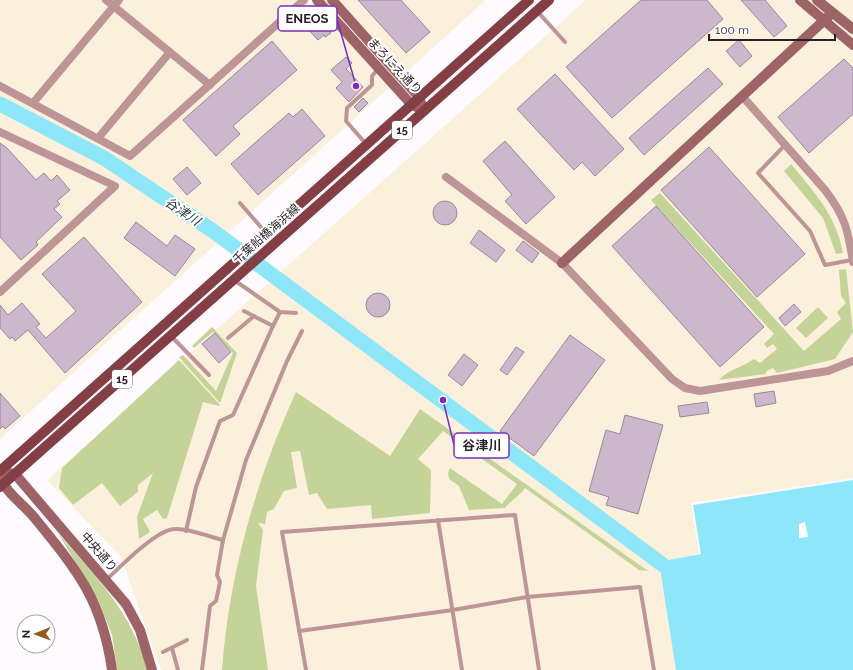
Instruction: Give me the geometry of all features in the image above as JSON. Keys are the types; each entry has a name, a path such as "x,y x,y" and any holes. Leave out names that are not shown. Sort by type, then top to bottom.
{"main road":[{"name":"千葉船橋海浜線","path":"0,472 529,0"},
{"name":"千葉船橋海浜線","path":"1,486 549,0"}],"street":[{"path":"106,0 116,3 170,52 210,85"},
{"path":"0,86 99,137 130,156 304,0"},
{"name":"まろにえ通り","path":"317,0 411,104 424,111"},
{"name":"まろにえ通り","path":"332,0 419,97 424,111"},
{"path":"800,0 853,45"},
{"path":"817,0 853,29"},
{"path":"33,103 116,3"},
{"path":"562,263 832,13"},
{"path":"99,137 170,52"},
{"path":"743,97 836,205 848,229 853,261"},
{"path":"0,132 115,186 0,292"},
{"path":"446,177 562,263 672,379 685,388 700,391 760,382 828,371 853,361"},
{"path":"15,474 0,472 1,486 28,510 72,564 87,587 104,630 112,670"},
{"name":"中央通り","path":"15,474 126,604 140,630 152,670"}],"lane":[{"path":"537,11 565,42"},
{"path":"366,144 346,122 347,108 372,85 372,76 379,68"},
{"path":"785,145 758,173 810,231 825,265 853,261"},
{"path":"240,203 267,233"},
{"path":"234,280 280,312 296,313"},
{"path":"244,311 274,326"},
{"path":"186,531 196,487 220,421 233,416 280,312"},
{"path":"228,338 254,316"},
{"path":"202,670 210,606 216,601 220,582 217,576 223,540 254,437 287,360 302,331"},
{"path":"170,336 209,375"},
{"path":"306,670 282,532 516,515 539,670"},
{"path":"438,520 462,670"},
{"path":"106,580 142,547 168,530 178,529 223,540"},
{"path":"299,631 453,610 527,597 640,587 654,670"},
{"path":"164,652 187,640"},
{"path":"172,648 178,670"}],"shaded area":[{"path":"0,0 305,0 311,5 314,0 486,0 0,439"},
{"path":"586,0 853,0 853,478 691,503 699,553 661,564 677,670 161,670 121,557 47,480"}],"green space":[{"path":"791,164 816,195 830,216 840,239 843,253 836,254 823,218 784,171"},
{"path":"660,193 804,351 841,319 837,312 846,303 841,296 839,270 846,269 853,332 835,359 777,373 773,368 768,370 765,374 719,380 731,371 754,359 760,363 777,349 773,344 767,348 764,344 774,334 651,200"},
{"path":"818,307 828,318 806,338 796,328"},
{"path":"212,327 237,353 220,403 179,357 183,355 216,391 233,353 213,332 194,348 192,346"},
{"path":"179,360 220,405 203,402 167,518 163,519 157,510 143,519 150,532 139,539 137,517 153,473 138,485 138,492 120,506 102,483 73,505 59,488 62,468"},
{"path":"296,392 390,456 420,409 648,571 639,570 525,488 505,508 469,510 459,486 449,479 448,473 450,468 502,504 517,484 443,431 418,459 431,470 430,513 372,519 371,505 327,509 317,493 309,495 300,451 291,452 297,488 284,491 274,509 267,512 265,524 258,523 263,530 256,586 268,670 222,670 231,598 247,528 269,459"},
{"path":"58,533 99,580 123,613 141,650 147,670 117,670 112,635 98,600"}],"water":[{"path":"853,480 853,670 676,670 660,568 669,560 701,554 693,505"}],"pier":[{"path":"805,522 808,537 799,538 799,524"}],"building":[{"path":"358,0 401,0 430,32 406,53"},
{"path":"641,0 707,0 723,19 612,118 566,67"},
{"path":"741,0 765,0 787,26 774,37"},
{"path":"308,7 331,33 325,37 324,35 318,40 306,27 301,31 292,21"},
{"path":"739,40 752,56 740,67 726,51"},
{"path":"272,41 297,70 233,126 240,134 216,156 183,120"},
{"path":"346,57 352,63 346,69 363,87 349,102 336,88 342,82 331,70"},
{"path":"844,59 853,68 853,114 809,153 778,117"},
{"path":"708,68 723,84 644,155 629,138"},
{"path":"555,74 624,149 595,176 582,162 574,170 517,109"},
{"path":"363,98 368,103 359,112 354,107"},
{"path":"302,109 325,136 258,195 231,164 289,113 293,117"},
{"path":"505,141 555,197 526,224 505,201 512,195 483,161"},
{"path":"0,143 7,148 36,180 44,173 51,181 57,175 70,190 57,201 60,204 54,209 62,217 36,242 38,245 21,260 0,237"},
{"path":"709,147 805,254 757,297 661,190"},
{"path":"187,167 201,183 187,195 173,179"},
{"path":"445,201 454,204 457,213 454,222 445,225 436,222 433,213 436,204"},
{"path":"656,206 764,327 720,367 612,246"},
{"path":"136,222 167,246 175,235 195,249 175,276 124,238"},
{"path":"479,230 505,250 496,262 470,243"},
{"path":"84,237 142,302 65,373 28,330 15,341 12,337 10,339 0,328 0,305 8,315 22,303 40,324 36,327 46,338 76,311 42,274"},
{"path":"523,241 539,253 532,263 516,250"},
{"path":"378,293 387,296 390,305 387,314 378,317 369,314 366,305 369,296"},
{"path":"794,304 801,312 785,326 779,318"},
{"path":"215,333 231,352 219,363 202,344"},
{"path":"570,335 605,360 534,456 500,431"},
{"path":"516,347 524,352 507,375 500,370"},
{"path":"464,354 478,365 462,386 448,375"},
{"path":"774,391 776,403 756,407 754,394"},
{"path":"0,393 20,416 5,429 3,426 0,429"},
{"path":"707,402 709,413 680,417 678,406"},
{"path":"625,415 663,425 638,514 606,505 609,497 589,491 606,430 620,434"}],"waterway":[{"name":"谷津川","path":"0,104 104,158 213,231 663,565"}],"place":[{"name":"ENEOS","path":"356,86"},
{"name":"谷津川","path":"443,400"}]}
